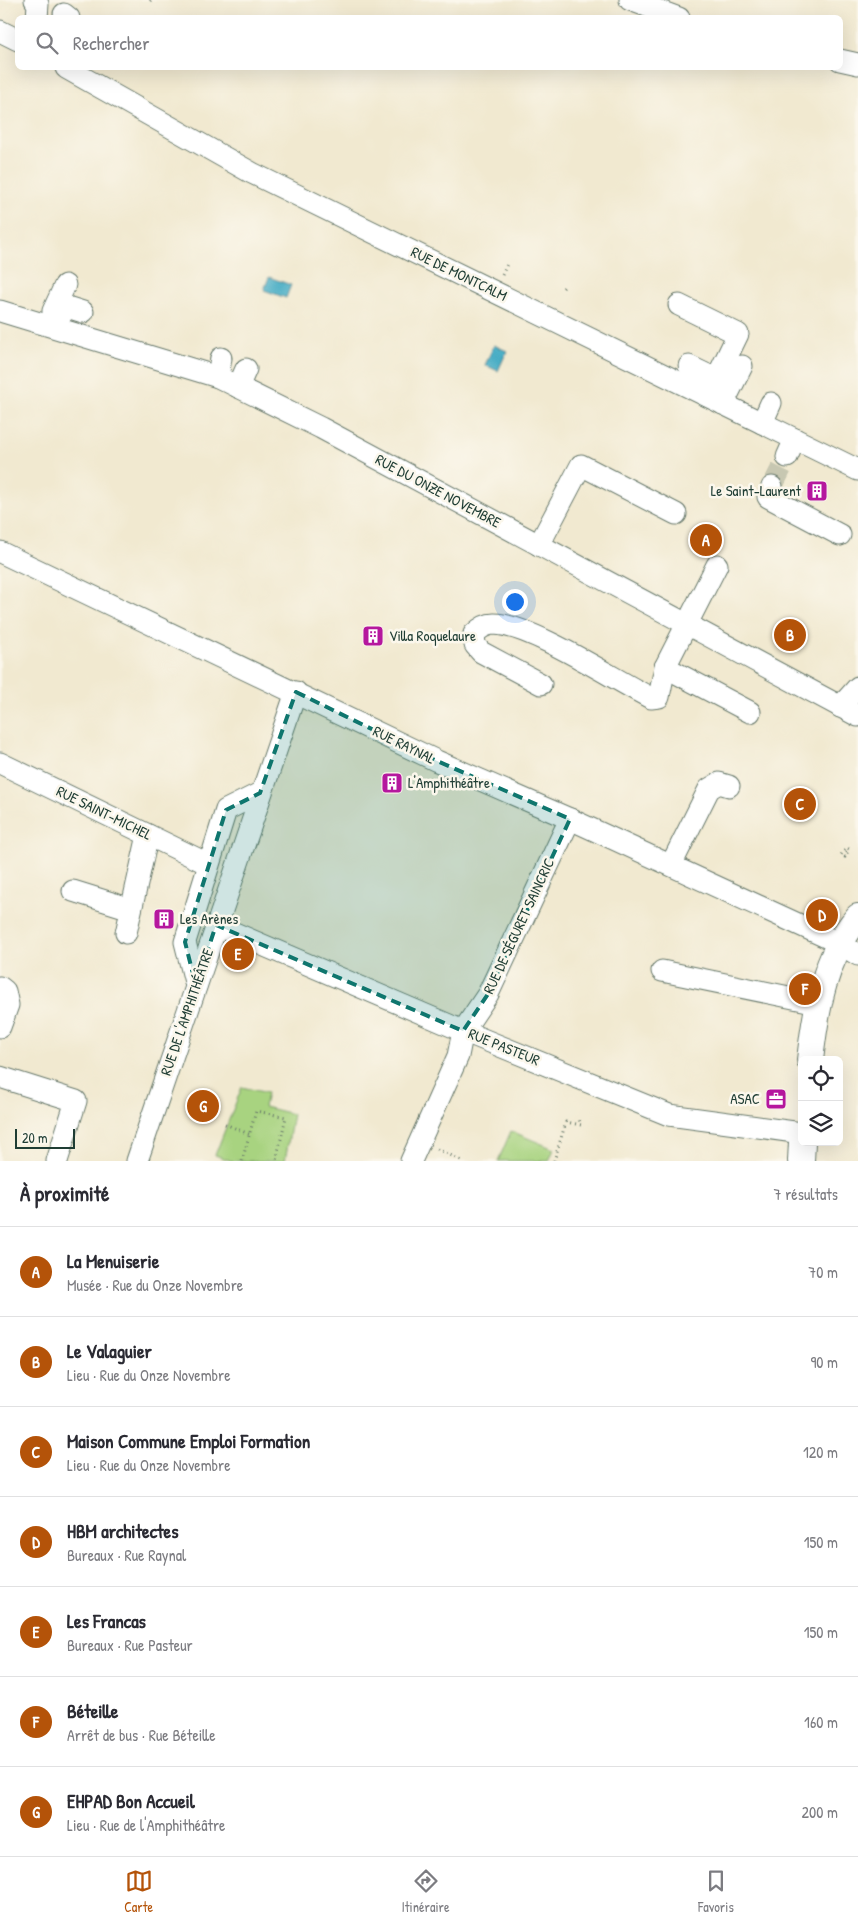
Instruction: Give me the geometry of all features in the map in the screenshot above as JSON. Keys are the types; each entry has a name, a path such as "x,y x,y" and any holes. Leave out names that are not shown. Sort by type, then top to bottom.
{"main road":[{"path":"811,1056 820,989 849,949 858,917"},
{"path":"801,1161 802,1146"}],"street":[{"path":"35,0 38,4 37,15"},
{"path":"632,0 671,15"},
{"path":"0,30 15,38"},
{"path":"843,61 858,64"},
{"name":"RUE DE MONTCALM","path":"74,70 100,76 252,173 716,393 762,423 791,448 858,470"},
{"path":"53,326 53,311 64,285"},
{"path":"679,305 738,334 716,393"},
{"path":"53,326 67,307 84,312"},
{"name":"RUE DU ONZE NOVEMBRE","path":"0,311 220,367 376,448 539,545 849,712"},
{"path":"689,366 716,393"},
{"path":"716,393 742,366"},
{"path":"762,423 771,403"},
{"path":"539,545 581,465 676,514"},
{"path":"772,487 768,497 840,535"},
{"name":"RUE RAYNAL","path":"0,552 296,692 436,761 570,818 849,949"},
{"path":"542,684 481,652 475,645 474,634 482,627 492,624 513,628 554,646 651,698 659,697 665,667 717,565"},
{"path":"665,667 750,712"},
{"path":"849,712 858,687"},
{"name":"RUE DE L'AMPHITHÉÂTRE","path":"137,1161 260,793 296,692"},
{"name":"RUE SAINT-MICHEL","path":"0,763 208,864"},
{"path":"671,865 710,790 719,783 729,786"},
{"path":"196,986 185,942 208,864 226,810 260,793"},
{"name":"RUE DE SÉGURET SAINCRIC","path":"463,1031 488,994 570,818"},
{"path":"126,933 148,835"},
{"path":"73,892 131,908"},
{"name":"RUE PASTEUR","path":"216,925 463,1031 669,1115 693,1111 727,1124 798,1133"},
{"path":"662,972 818,1003"},
{"path":"0,987 5,991 8,1005 0,1027"},
{"path":"411,1161 458,1056 463,1031"},
{"path":"0,1077 76,1101 57,1161"}],"path":[{"path":"242,1161 256,1111 286,1117 276,1161"},
{"path":"554,1161 566,1122 581,1125 579,1119"},
{"path":"225,1124 249,1134"},
{"path":"432,1146 463,1161"}],"highlighted area":[{"path":"296,692 437,761 570,819 488,994 463,1031 216,925 196,986 185,942 226,810 260,793"}],"green space":[{"path":"242,1087 267,1093 264,1107 293,1114 285,1161 232,1161 215,1155"},
{"path":"511,1131 554,1149 549,1161 498,1161"}],"water":[{"path":"269,277 291,285 286,298 264,290"},
{"path":"494,345 507,351 498,371 485,365"}],"tunnel":[{"path":"772,487 787,457"}],"place":[{"name":"Le Saint-Laurent","path":"817,491"},
{"name":"La Menuiserie","path":"706,540"},
{"name":"Le Valaguier","path":"790,635"},
{"name":"Villa Roquelaure","path":"373,636"},
{"name":"L'Amphithéâtre","path":"392,783"},
{"name":"Maison Commune Emploi Formation","path":"800,804"},
{"name":"HBM architectes","path":"822,915"},
{"name":"Les Arènes","path":"164,919"},
{"name":"Les Francas","path":"238,954"},
{"name":"Béteille","path":"805,989"},
{"name":"ASAC","path":"776,1099"},
{"name":"EHPAD Bon Accueil","path":"203,1106"}]}
